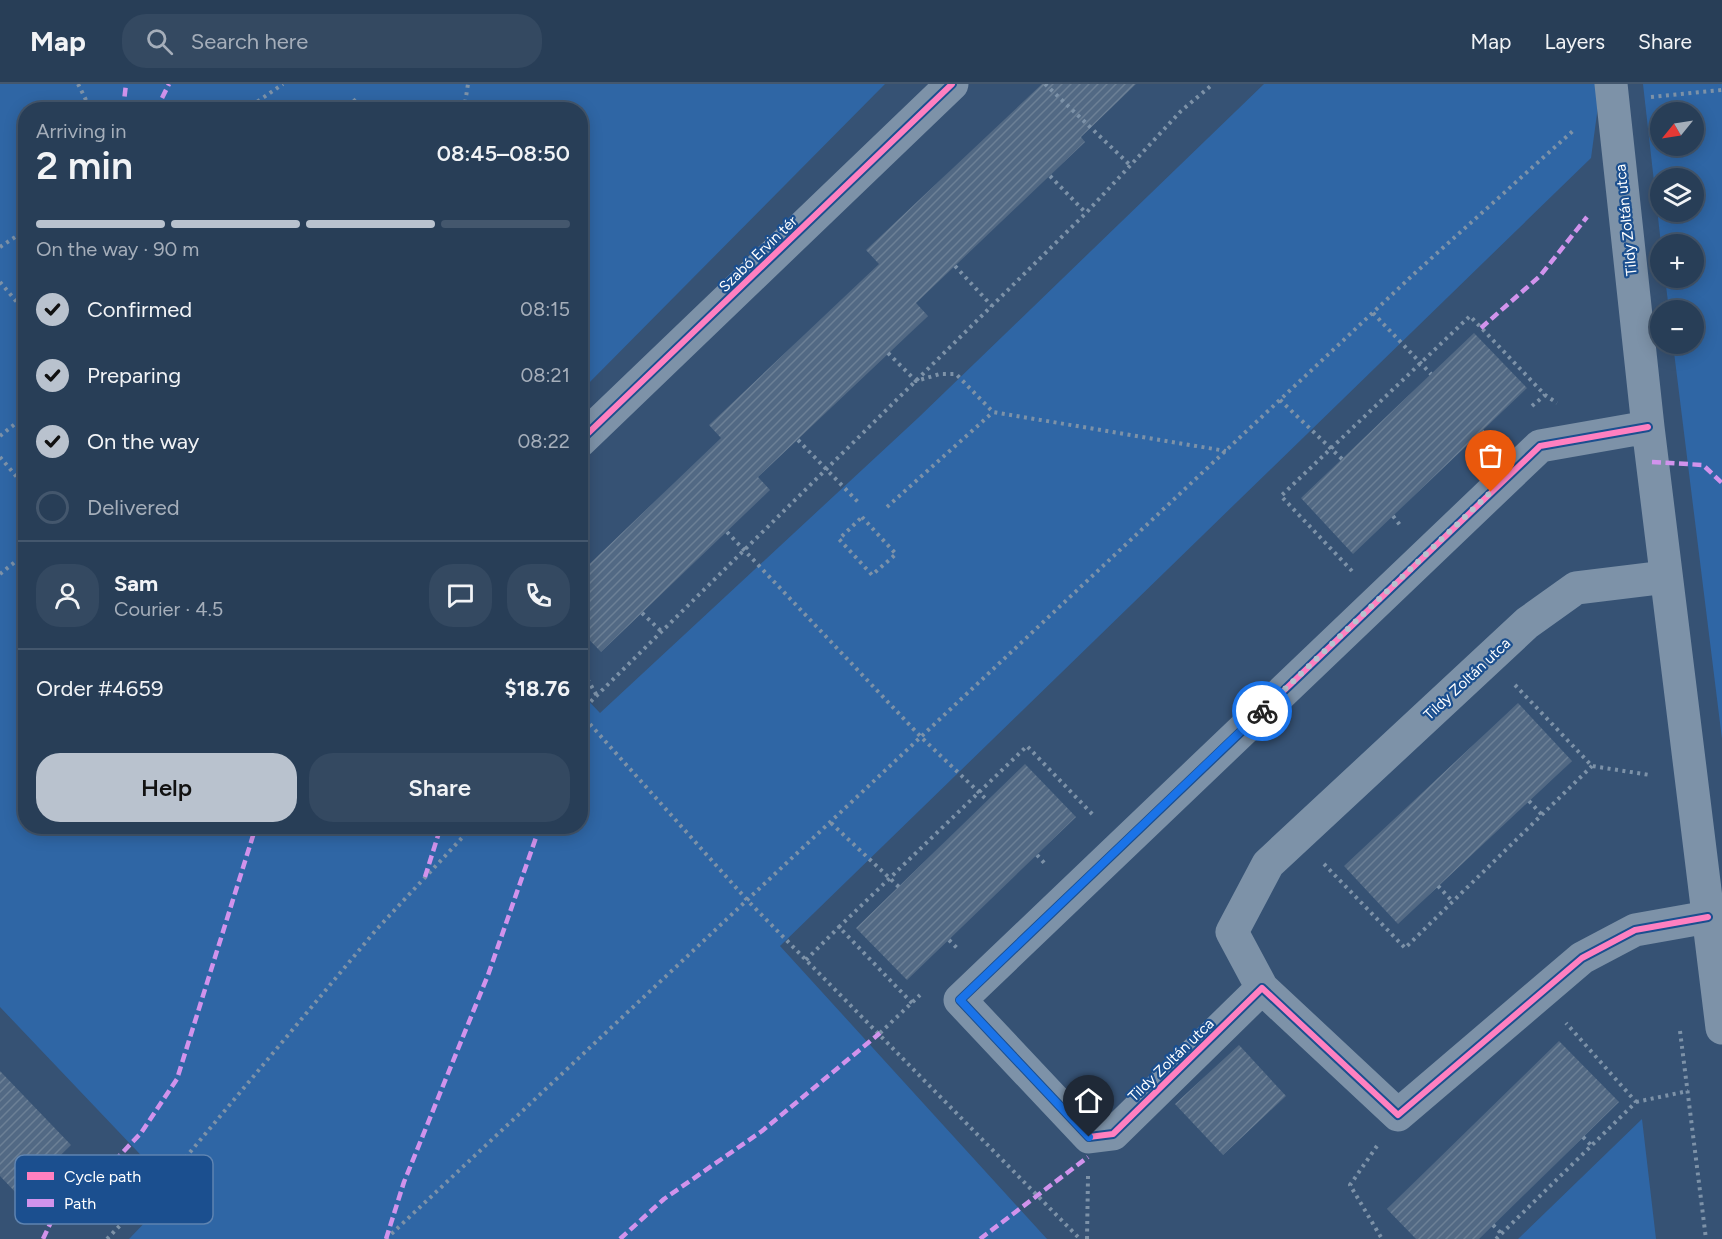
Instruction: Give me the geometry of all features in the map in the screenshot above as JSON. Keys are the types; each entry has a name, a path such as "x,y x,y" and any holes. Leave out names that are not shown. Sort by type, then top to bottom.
{"street":[{"name":"Szabó Ervin tér","path":"588,433 952,84"},
{"name":"Tildy Zoltán utca","path":"1612,92 1648,427 1722,1028"},
{"path":"1089,1137 960,1000 1540,446 1648,427"},
{"name":"Tildy Zoltán utca","path":"1398,1115 1262,988 1232,932 1268,864 1527,623 1576,588 1666,577"},
{"path":"1398,1115 1582,958 1635,930 1708,917"},
{"name":"Tildy Zoltán utca","path":"1089,1137 1113,1134 1262,988"}],"path":[{"path":"78,84 87,102"},
{"path":"257,102 283,84"},
{"path":"465,102 468,84"},
{"path":"1044,84 1131,166"},
{"path":"588,705 1086,213 1181,111 1213,84"},
{"path":"386,1239 1372,313 1577,128 1612,92 1722,90"},
{"path":"1050,176 1086,213"},
{"path":"0,247 18,235"},
{"path":"955,266 992,306"},
{"path":"0,282 18,303"},
{"path":"1372,313 1431,375"},
{"path":"1379,600 1281,496 1470,316 1545,395 1570,411 1585,437"},
{"path":"888,353 916,381"},
{"path":"916,381 940,374 956,374 993,412 1226,451"},
{"path":"1281,400 1342,459"},
{"path":"887,507 993,412"},
{"path":"0,436 18,421"},
{"path":"1482,431 1492,443"},
{"path":"798,440 859,503"},
{"path":"0,457 18,478"},
{"path":"1393,516 1401,527"},
{"path":"862,517 896,554 872,575 839,539 862,517"},
{"path":"727,532 922,738 988,801"},
{"path":"0,574 18,559"},
{"path":"642,613 662,632"},
{"path":"588,680 597,696"},
{"path":"1512,681 1592,766 1650,775"},
{"path":"588,722 748,901 1080,1239"},
{"path":"806,960 1027,746 1100,822"},
{"path":"1314,870 1323,862 1405,948 1592,766"},
{"path":"1529,801 1543,816"},
{"path":"831,823 898,887"},
{"path":"187,1155 376,930 466,834"},
{"path":"1438,886 1453,902"},
{"path":"839,927 912,1003"},
{"path":"1566,1023 1636,1102"},
{"path":"1496,1239 1636,1102 1688,1091"},
{"path":"1382,1239 1350,1185 1398,1115"},
{"path":"1087,1239 1089,1137"},
{"path":"1583,1137 1592,1146"},
{"path":"107,1239 121,1224"},
{"path":"1493,1225 1502,1233"}],"shaded area":[{"path":"0,84 885,84 588,384 588,102 18,102 18,834 588,834 588,700 600,713 918,418 1264,84 1596,84 1599,99 1591,158 780,946 1047,1239 129,1239 143,1224 213,1224 213,1155 141,1155 0,1007"},
{"path":"1643,84 1722,84 1722,739 1674,354 1704,354 1704,300 1668,300 1666,288 1704,288 1704,234 1660,234 1659,222 1704,222 1704,168 1652,168 1651,156 1704,156 1704,102 1650,102 1650,146"},
{"path":"1642,1119 1656,1239 1518,1239"}],"building":[{"path":"1042,84 1136,84 1081,137 1085,142 916,303 928,316 758,477 770,490 601,652 588,638 588,565 721,438 709,425 879,264 866,250"},
{"path":"1474,333 1527,388 1353,554 1301,498"},
{"path":"1518,703 1572,761 1398,924 1344,866"},
{"path":"1025,764 1076,817 907,980 856,928"},
{"path":"1559,1041 1619,1102 1479,1239 1416,1239 1387,1209"},
{"path":"1239,1045 1286,1096 1223,1155 1175,1104"},
{"path":"0,1071 71,1145 61,1155 15,1155 15,1192 0,1176"}],"marked path":[{"path":"124,102 126,84"},
{"path":"160,102 169,84"},
{"path":"1481,328 1540,276 1587,217"},
{"path":"1652,462 1703,465 1722,483"},
{"path":"120,1155 141,1133 177,1079 254,834"},
{"path":"425,877 438,834"},
{"path":"386,1239 404,1182 488,975 537,834"},
{"path":"620,1239 664,1199 762,1131 880,1033"},
{"path":"980,1239 1088,1157"},
{"path":"43,1239 50,1224"}],"cycle path":[{"path":"588,433 952,84"},
{"path":"1648,427 1540,446 960,1000 1089,1137 1113,1134 1262,988 1398,1115 1582,958 1635,930 1708,917"}],"way so far":[{"path":"1262,711 1491,492"}],"route":[{"path":"1089,1137 960,1000 1262,711"}]}
